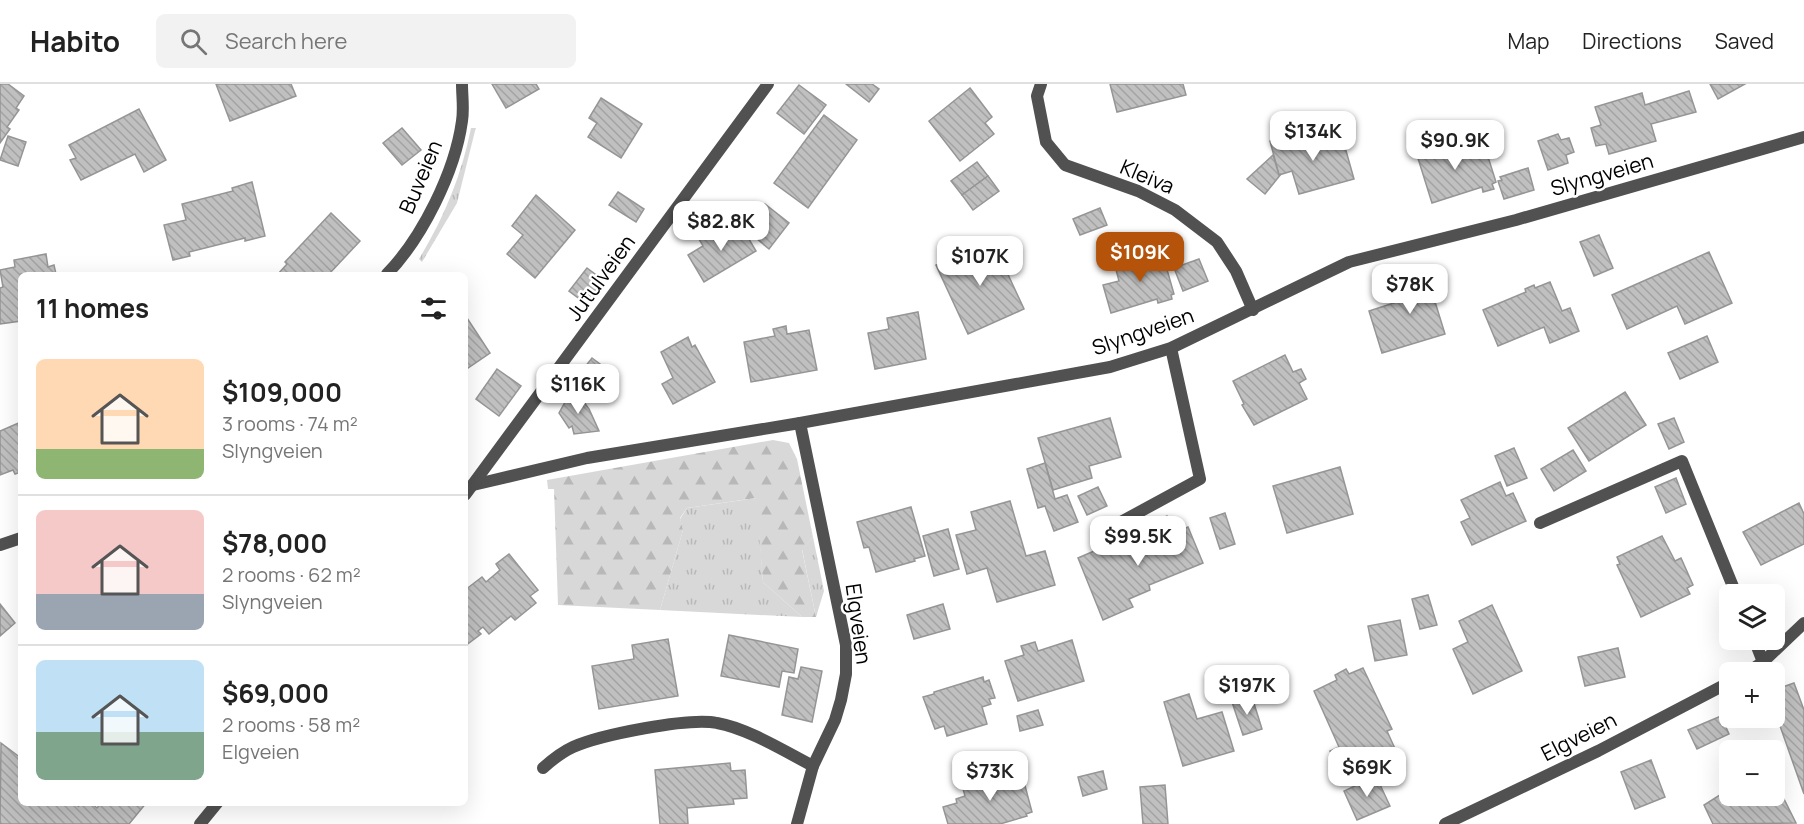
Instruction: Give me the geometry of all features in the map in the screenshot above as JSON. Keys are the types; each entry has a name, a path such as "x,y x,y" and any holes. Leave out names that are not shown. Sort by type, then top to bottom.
{"street":[{"name":"Buveien","path":"389,272 412,243 446,178 462,120 462,84"},
{"name":"Jutulveien","path":"469,490 768,84"},
{"name":"Kleiva","path":"1041,84 1037,96 1046,142 1065,165 1138,190 1175,210 1217,242 1236,271 1252,310"},
{"name":"Slyngveien","path":"469,490 587,458 800,423 1110,367 1171,348 1349,262 1516,220 1804,137"},
{"path":"1119,523 1200,479 1171,348"},
{"name":"Elgveien","path":"797,824 813,766 835,720 846,674 846,645 800,423"},
{"path":"1540,523 1683,461 1732,584"},
{"path":"0,545 18,539"},
{"path":"1758,650 1763,662 1804,623"},
{"name":"Elgveien","path":"1445,824 1598,751 1719,688"},
{"path":"543,768 555,756 575,746 644,729 695,721 716,722 735,728 813,766"},
{"path":"200,824 215,806"}],"green space":[{"path":"471,128 476,128 457,203 422,262 419,259 444,212 457,179"},
{"path":"773,440 789,443 797,459 813,537 802,550 816,617 802,617 763,582 756,498 687,508 680,518 683,530 660,610 558,605 554,489 548,489 547,480"},
{"path":"757,498 763,582 802,617 660,610 683,530 680,519 687,508"},
{"path":"813,537 824,591 816,617 802,549"}],"building":[{"path":"0,84 8,84 24,96 16,108 19,110 7,127 10,129 0,143"},
{"path":"216,84 291,84 296,96 230,121"},
{"path":"492,84 536,84 539,89 506,108"},
{"path":"846,84 872,84 879,89 869,102"},
{"path":"1110,84 1183,84 1186,95 1117,112"},
{"path":"1710,84 1745,84 1718,99"},
{"path":"799,85 826,105 804,134 777,113"},
{"path":"970,88 992,117 985,123 994,134 960,161 929,121"},
{"path":"1689,91 1696,112 1651,124 1656,141 1609,154 1606,144 1596,146 1591,128 1601,125 1595,107 1642,93 1645,105"},
{"path":"601,98 642,124 621,158 588,137 597,123 589,118"},
{"path":"139,109 166,160 144,172 135,154 81,180 70,160 76,158 69,145"},
{"path":"824,115 857,140 808,208 774,183"},
{"path":"402,128 421,150 402,165 383,143"},
{"path":"1341,133 1354,179 1299,194 1292,171 1279,175 1270,141 1297,134 1300,145"},
{"path":"1558,134 1561,140 1569,138 1574,152 1566,155 1568,163 1548,170 1538,141"},
{"path":"8,136 26,142 18,166 0,160"},
{"path":"1449,141 1453,154 1484,144 1496,182 1492,184 1494,189 1483,192 1482,187 1432,203 1416,152"},
{"path":"1273,155 1279,175 1281,174 1265,194 1247,179"},
{"path":"977,162 988,176 962,195 951,181"},
{"path":"1528,168 1534,190 1504,199 1498,181 1502,180 1500,177"},
{"path":"988,176 999,191 973,210 962,195"},
{"path":"252,182 265,236 245,241 245,238 189,252 190,256 173,260 164,225 186,220 182,204 233,191 232,188"},
{"path":"618,192 644,209 636,222 609,205"},
{"path":"536,195 575,230 535,278 507,254 523,235 512,226"},
{"path":"765,204 789,223 769,249 745,229"},
{"path":"1100,208 1107,225 1080,235 1073,219"},
{"path":"331,213 360,241 331,272 280,272 287,264 285,262"},
{"path":"740,224 756,251 704,282 688,255 703,246 699,239 712,231 717,238"},
{"path":"1599,235 1613,268 1594,276 1580,242"},
{"path":"992,240 1024,309 968,334 936,265"},
{"path":"1162,252 1174,294 1171,295 1172,299 1158,303 1157,299 1111,313 1103,285 1119,281 1115,266"},
{"path":"1709,252 1732,303 1685,324 1677,306 1627,329 1612,295"},
{"path":"46,254 48,267 54,265 56,272 18,272 18,321 0,324 0,288 3,287 0,270 15,267 14,260"},
{"path":"1199,259 1208,281 1183,291 1174,268"},
{"path":"587,268 603,280 585,303 569,291"},
{"path":"1439,269 1445,288 1432,292 1445,334 1382,353 1369,311 1403,300 1401,294 1411,291 1407,279"},
{"path":"1550,282 1562,311 1570,308 1579,331 1550,343 1544,327 1498,346 1483,310 1526,292 1525,289 1534,285 1535,288"},
{"path":"918,312 926,359 875,369 868,333 889,329 887,318"},
{"path":"468,320 490,353 468,368"},
{"path":"786,326 787,334 809,330 817,370 751,382 744,342 775,336 773,329"},
{"path":"1707,336 1718,362 1680,379 1668,353"},
{"path":"688,337 692,347 695,345 715,382 673,404 662,384 673,378 661,352"},
{"path":"1285,355 1293,372 1301,369 1306,379 1299,383 1307,399 1254,425 1242,405 1244,404 1233,381"},
{"path":"592,358 608,370 589,395 573,382"},
{"path":"497,369 521,386 499,416 476,399"},
{"path":"573,388 589,409 599,431 574,434 572,426 569,428 559,413"},
{"path":"1625,392 1646,425 1589,461 1568,428"},
{"path":"1110,418 1121,457 1089,466 1092,478 1053,490 1038,438"},
{"path":"1674,418 1684,442 1669,449 1658,424"},
{"path":"18,423 18,473 15,474 13,470 0,475 0,431"},
{"path":"1514,448 1527,478 1507,486 1495,456"},
{"path":"1573,450 1586,471 1554,491 1541,469"},
{"path":"1045,463 1055,499 1067,495 1078,522 1054,531 1045,506 1038,508 1027,469"},
{"path":"1340,467 1353,514 1287,533 1273,486"},
{"path":"1676,478 1686,504 1666,513 1655,487"},
{"path":"1500,482 1506,496 1513,493 1526,521 1472,545 1461,522 1470,518 1461,500"},
{"path":"1098,487 1107,506 1087,515 1078,496"},
{"path":"1010,501 1026,556 1045,551 1055,585 997,602 987,568 967,574 956,535 976,530 971,512"},
{"path":"1799,503 1804,514 1804,544 1761,565 1743,532"},
{"path":"911,507 925,556 876,572 869,547 864,548 857,522"},
{"path":"1225,513 1235,544 1220,549 1210,518"},
{"path":"1167,516 1174,533 1188,527 1203,563 1149,585 1150,590 1129,599 1133,607 1103,620 1078,558 1108,545 1111,554 1132,545 1133,550 1152,542 1144,526"},
{"path":"948,529 959,569 934,576 923,536"},
{"path":"1662,536 1675,561 1681,558 1693,585 1687,588 1690,594 1641,617 1617,565 1620,564 1617,557"},
{"path":"509,554 538,590 530,596 536,603 515,620 511,616 489,634 483,627 478,631 481,634 468,644 468,588 482,577 486,582 500,570 496,564"},
{"path":"1428,595 1437,625 1420,629 1412,599"},
{"path":"0,604 15,623 0,636"},
{"path":"943,604 950,629 914,639 907,615"},
{"path":"1492,605 1522,671 1473,694 1453,649 1468,642 1459,621"},
{"path":"1400,620 1407,655 1375,661 1368,626"},
{"path":"729,635 798,649 794,673 782,671 779,687 721,676"},
{"path":"668,639 678,696 599,709 592,666 634,659 632,645"},
{"path":"1072,640 1084,681 1018,701 1005,661 1024,655 1021,646 1035,642 1038,651"},
{"path":"1618,648 1625,677 1585,686 1578,657"},
{"path":"801,667 822,671 812,722 782,715 789,677 798,679"},
{"path":"1363,668 1392,729 1387,731 1401,762 1355,783 1354,779 1345,783 1330,751 1339,747 1314,691 1337,680 1335,675 1346,669 1349,674"},
{"path":"983,677 984,682 989,680 995,698 989,699 991,704 982,707 987,724 947,736 944,726 935,729 923,697"},
{"path":"1794,683 1804,710 1804,794 1781,728 1785,728 1785,686"},
{"path":"1189,694 1197,719 1222,712 1234,751 1183,766 1164,702"},
{"path":"1252,697 1262,729 1243,735 1232,702"},
{"path":"1038,710 1043,725 1020,731 1017,716"},
{"path":"1719,717 1719,728 1726,728 1729,734 1697,749 1688,730"},
{"path":"1,743 18,756 18,806 95,806 97,808 99,806 144,806 129,824 0,824"},
{"path":"1651,760 1665,797 1635,809 1621,772"},
{"path":"730,763 731,771 745,770 747,798 733,799 734,804 687,808 688,824 660,824 655,770"},
{"path":"1013,769 1017,784 1024,782 1032,812 1026,814 1027,816 1000,824 948,824 943,807 957,803 956,799 965,796 962,785"},
{"path":"1103,771 1107,789 1083,796 1078,777"},
{"path":"1376,776 1390,806 1357,820 1344,791"},
{"path":"1165,785 1168,824 1143,824 1140,787"},
{"path":"1719,795 1719,806 1785,806 1785,801 1796,823 1713,824 1704,805"}]}
